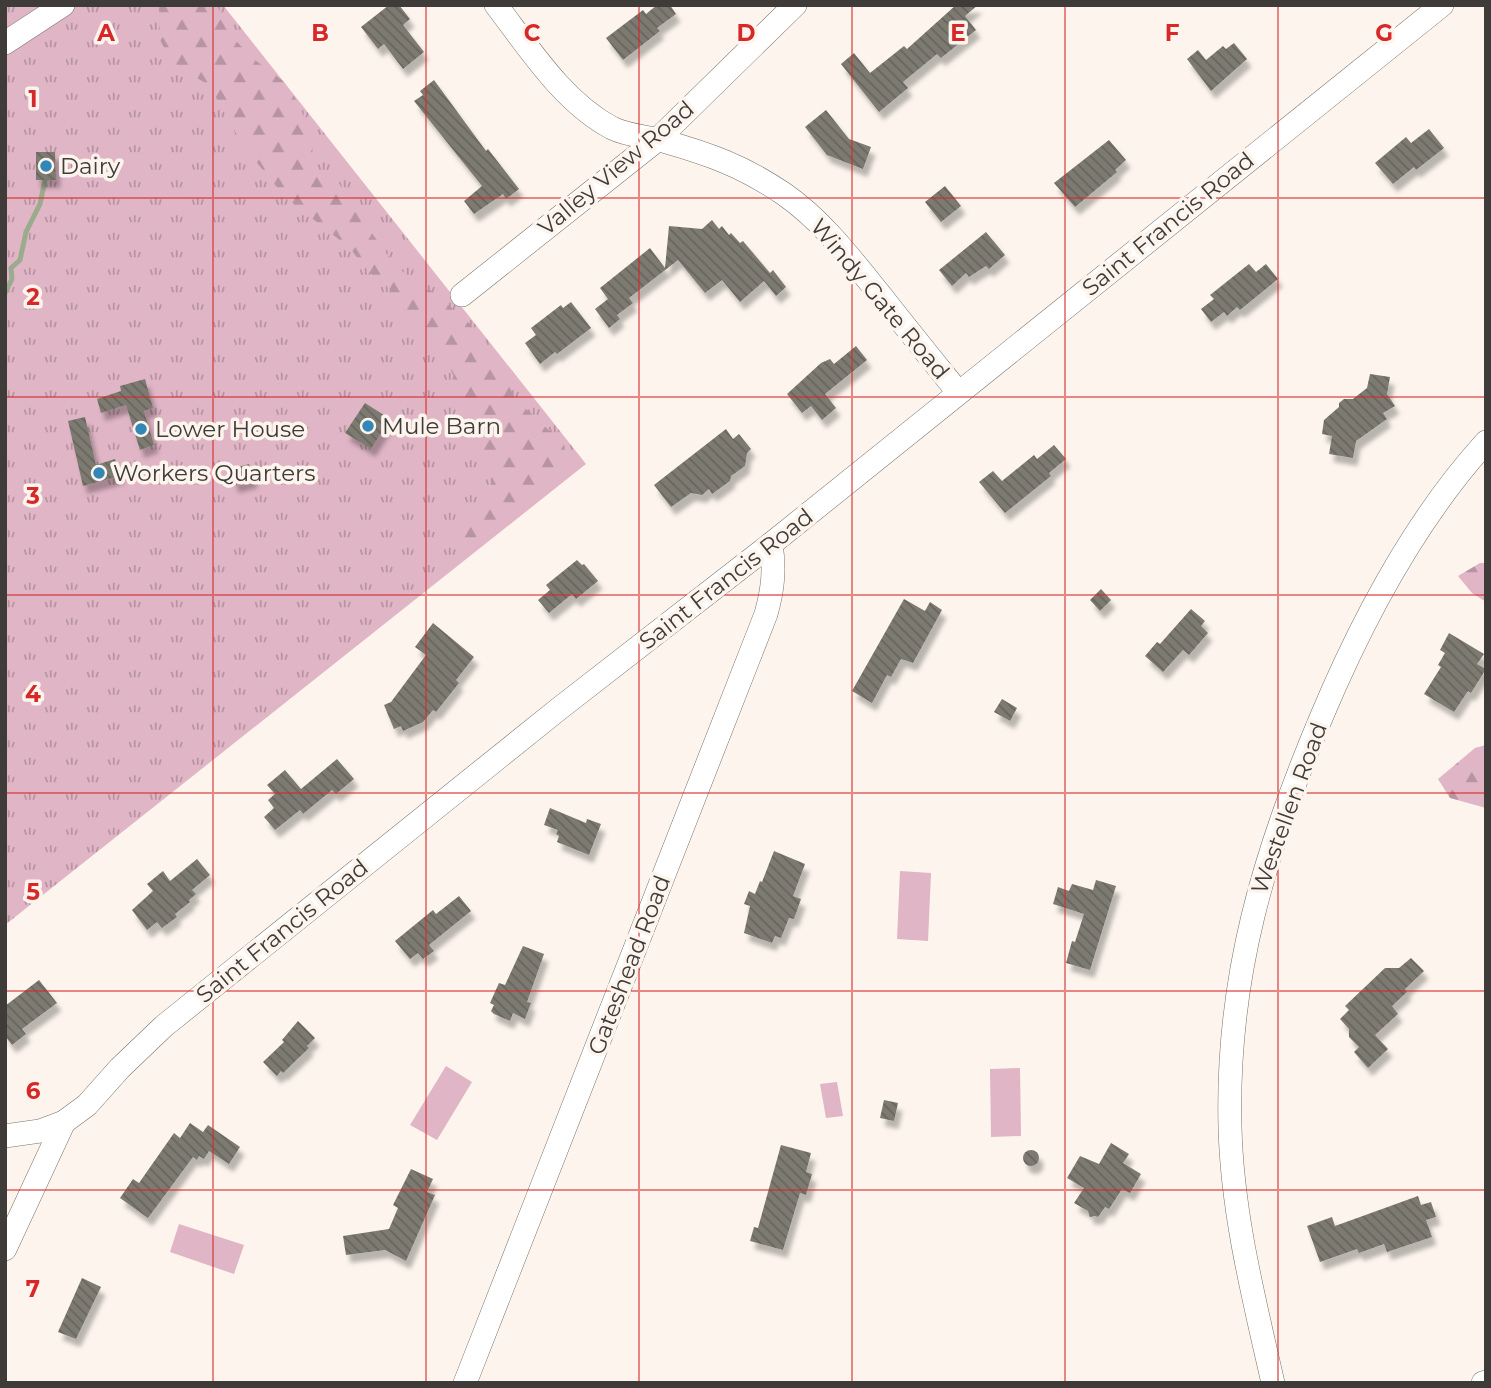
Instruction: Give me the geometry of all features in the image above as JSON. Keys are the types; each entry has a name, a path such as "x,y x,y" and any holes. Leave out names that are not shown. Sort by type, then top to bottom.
{"street":[{"path":"5,43 63,5"},
{"name":"Windy Gate Road","path":"496,5 539,61 589,113 612,128 714,156 751,173 818,221 848,254 958,392"},
{"name":"Valley View Road","path":"462,295 657,140 795,5"},
{"name":"Saint Francis Road","path":"5,1136 40,1131 64,1122 87,1105 163,1026 560,708 771,544 1442,5"},
{"name":"Westellen Road","path":"1273,1383 1242,1234 1230,1127 1236,1010 1252,914 1275,833 1289,796 1330,696 1363,627 1413,540 1486,442"},
{"name":"Gateshead Road","path":"465,1383 766,614 773,590 775,569 771,544"},
{"path":"5,1249 64,1122"}],"green space":[{"path":"5,5 223,5 586,464 5,925"},
{"path":"159,5 217,5 228,32 251,57 283,81 294,96 313,136 312,161 318,174 336,178 396,267 436,294 470,324 484,350 506,374 514,398 564,444 566,456 558,474 527,503 471,540 465,539 458,529 488,496 495,467 489,457 463,431 452,372 435,354 386,285 377,280 350,248 286,198 243,146 209,85 181,69 169,57 160,40"},
{"path":"1480,563 1486,563 1486,602 1472,593 1458,576"},
{"path":"1486,745 1486,808 1450,798 1438,779 1475,748"},
{"path":"900,871 931,873 928,941 897,939"},
{"path":"446,1066 472,1082 437,1140 410,1125"},
{"path":"1020,1068 1021,1136 991,1137 990,1069"},
{"path":"837,1082 843,1116 826,1118 820,1084"},
{"path":"179,1224 244,1245 234,1274 170,1252"}],"building":[{"path":"389,5 399,5 410,19 403,25 424,52 403,69 384,44 378,49 361,27"},
{"path":"657,5 670,5 676,14 657,28 660,31 623,60 606,38 643,10 646,14"},
{"path":"956,5 978,5 965,16 976,30 941,58 937,54 903,82 908,88 879,112 841,64 854,53 870,73 904,46 907,49"},
{"path":"1234,43 1247,59 1211,91 1187,59 1198,50 1206,60 1223,46 1226,49"},
{"path":"434,80 486,151 488,149 519,189 506,199 503,194 474,214 464,201 482,186 414,101 423,95 420,91"},
{"path":"826,110 849,139 871,147 863,169 827,155 805,127"},
{"path":"1429,129 1444,148 1393,184 1375,163 1406,137 1411,143"},
{"path":"1109,140 1126,160 1115,170 1117,172 1075,207 1054,183"},
{"name":"Dairy","path":"36,152 55,152 56,180 36,180"},
{"path":"945,186 961,206 941,222 925,202"},
{"path":"712,220 719,229 722,226 740,243 743,241 770,273 773,270 786,287 776,296 764,281 740,302 722,280 705,293 678,260 629,298 633,303 617,315 620,319 609,328 595,309 608,299 600,288 650,248 665,268 669,226 702,229"},
{"path":"986,232 1005,255 989,269 986,266 969,277 966,273 952,286 939,270"},
{"path":"1249,264 1256,272 1266,264 1278,279 1240,310 1237,307 1227,316 1224,312 1211,322 1201,309 1214,299 1210,295"},
{"path":"571,302 591,328 540,364 525,343 536,335 531,328 561,305 563,308"},
{"path":"856,346 867,360 825,394 836,408 822,420 811,406 802,413 787,394 821,363 830,359 834,364"},
{"path":"1370,374 1390,377 1387,394 1395,406 1383,413 1387,419 1356,441 1353,458 1329,454 1332,436 1322,434 1324,420 1344,399 1353,399 1367,388"},
{"name":"Lower House","path":"145,379 153,408 144,411 154,445 140,450 126,405 101,413 97,399 121,391 120,386"},
{"name":"Mule Barn","path":"365,403 390,419 371,449 345,433"},
{"path":"85,417 96,465 115,459 120,476 83,486 68,421"},
{"path":"726,429 733,439 739,434 751,449 747,453 745,466 712,494 709,489 702,495 691,493 671,507 654,485"},
{"path":"1054,445 1066,459 1049,473 1051,476 1005,513 979,482 993,471 1002,481 1034,455 1037,459"},
{"path":"249,464 253,480 234,485 230,469"},
{"path":"577,560 584,564 598,581 576,599 572,594 549,613 538,600 550,590 546,585"},
{"path":"1101,589 1111,600 1100,611 1090,600"},
{"path":"904,599 925,611 930,602 942,610 913,663 901,659 891,677 887,675 872,703 852,691"},
{"path":"1191,609 1205,621 1201,626 1208,633 1189,655 1183,650 1163,672 1145,656 1157,642 1160,644"},
{"path":"433,623 474,657 456,680 459,683 436,712 433,710 423,722 403,731 401,726 394,729 384,705 391,702 426,655 415,647"},
{"path":"1449,633 1484,654 1477,664 1486,669 1471,693 1468,691 1454,712 1424,694 1441,667 1438,665 1445,653 1440,650"},
{"path":"1002,699 1017,708 1010,721 994,712"},
{"path":"337,759 354,779 336,794 332,790 303,814 300,810 275,830 264,817 274,808 268,800 275,794 267,785 285,770 301,789"},
{"path":"550,808 586,823 587,819 601,824 589,855 557,842 558,830 544,825"},
{"path":"774,851 805,864 793,896 801,899 794,919 789,918 781,938 775,936 772,943 744,933 750,906 744,904 749,891 755,894 760,881 762,882"},
{"path":"197,859 210,875 192,890 196,894 175,914 177,917 162,928 157,922 147,930 132,910 153,891 147,884 163,871 170,881"},
{"path":"1096,880 1116,886 1090,970 1066,963 1084,914 1053,904 1058,887 1069,891 1072,884 1093,890"},
{"path":"459,896 471,911 429,945 434,951 423,959 418,953 410,959 395,941 433,910 436,914"},
{"path":"523,946 544,954 527,1002 531,1003 525,1019 513,1013 510,1021 494,1014 491,1011 494,1005 490,1003 499,983 505,985"},
{"path":"1411,958 1424,971 1392,1006 1398,1014 1375,1035 1388,1049 1368,1068 1354,1052 1359,1047 1349,1037 1349,1029 1340,1019 1349,1010 1345,1006 1385,968 1399,968"},
{"path":"39,980 57,1003 22,1029 26,1034 12,1045 5,1036 5,1006"},
{"path":"298,1021 315,1038 307,1046 309,1048 277,1076 263,1062 284,1042 282,1040"},
{"path":"884,1100 898,1103 894,1121 880,1118"},
{"path":"190,1123 203,1132 208,1125 240,1147 229,1164 209,1151 204,1159 199,1156 197,1160 193,1157 148,1218 120,1198 133,1179 139,1183 174,1133 180,1138"},
{"path":"1111,1143 1129,1154 1123,1163 1141,1174 1130,1193 1122,1189 1109,1209 1105,1207 1098,1217 1090,1217 1088,1211 1074,1203 1084,1188 1067,1178 1080,1156 1099,1164"},
{"path":"781,1145 811,1153 806,1172 812,1174 806,1195 800,1193 783,1250 750,1241 754,1227 758,1228"},
{"path":"1031,1150 1037,1152 1037,1164 1031,1166 1025,1164 1023,1158 1025,1152"},
{"path":"411,1169 433,1179 427,1192 435,1195 406,1261 385,1250 346,1255 343,1236 389,1229 398,1208 393,1205"},
{"path":"1418,1196 1421,1205 1431,1202 1436,1217 1426,1220 1432,1237 1387,1252 1384,1244 1359,1253 1357,1249 1320,1262 1307,1226 1332,1217 1335,1226"},
{"path":"82,1278 101,1287 76,1339 58,1332"}],"waterway":[{"path":"5,293 12,279 11,268 20,260 26,232 40,204 45,180"}],"place":[{"name":"Dairy","path":"46,166"},
{"name":"Mule Barn","path":"368,426"},
{"name":"Lower House","path":"141,429"},
{"name":"Workers Quarters","path":"99,473"}]}
